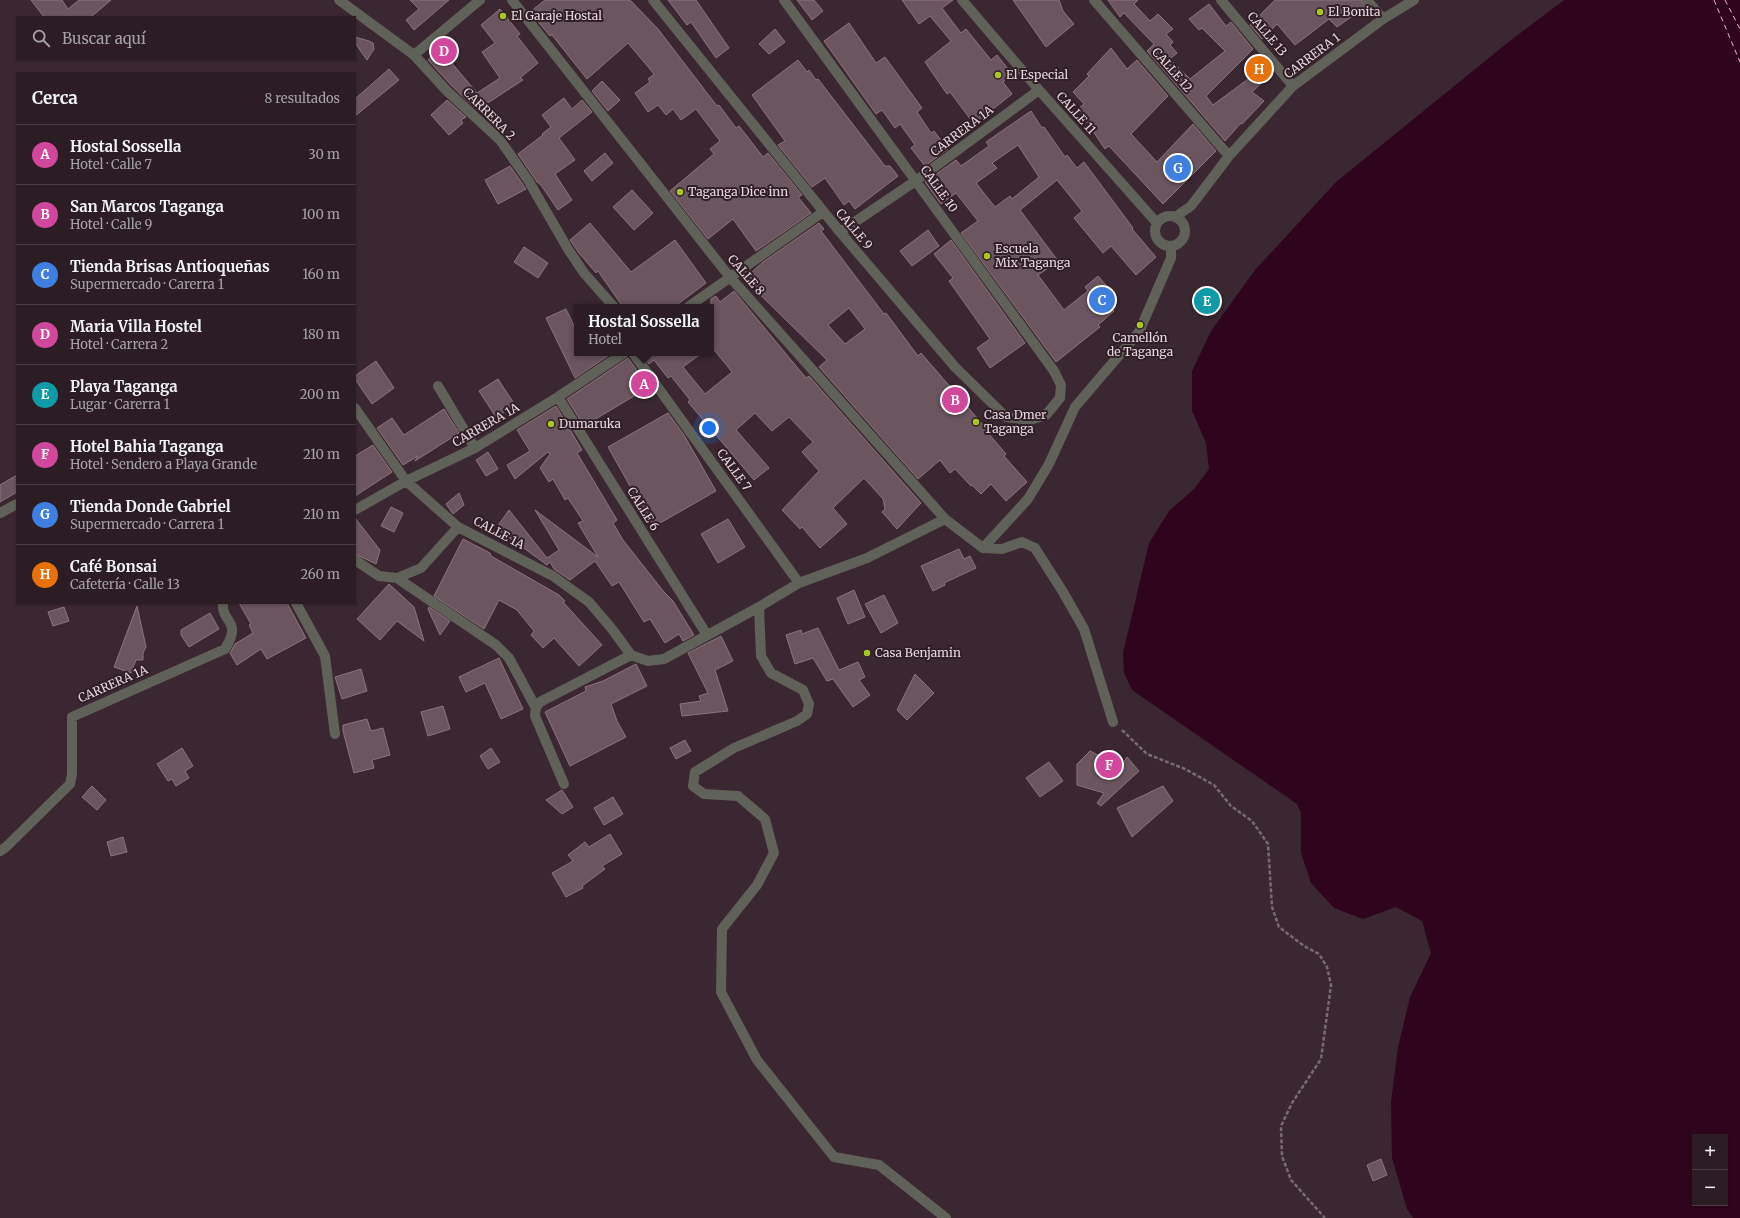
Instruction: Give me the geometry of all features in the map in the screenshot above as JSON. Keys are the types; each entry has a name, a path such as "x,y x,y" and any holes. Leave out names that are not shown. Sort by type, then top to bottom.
{"street":[{"name":"CARRERA 2","path":"339,0 414,55 447,91 500,140 528,180 568,249 584,273 611,304"},
{"path":"414,55 480,0"},
{"name":"CALLE 8","path":"512,0 729,276 945,519 983,548"},
{"name":"CALLE 9","path":"653,0 823,212 954,367 1006,417 1030,420 1046,415 1060,398"},
{"name":"CALLE 10","path":"784,0 917,180 1054,371 1061,385 1060,398"},
{"name":"CALLE 12","path":"1094,0 1230,156"},
{"name":"CALLE 13","path":"1221,0 1294,86"},
{"path":"1367,0 1383,19"},
{"name":"CARRERA 1","path":"1175,217 1191,206 1230,156 1294,86 1383,19 1414,0"},
{"name":"CALLE 11","path":"966,1 1039,90 1157,223"},
{"name":"CARRERA 1A","path":"840,232 917,180 1039,90"},
{"path":"692,304 729,276 823,212"},
{"path":"1166,217 1175,217 1182,224 1184,233 1180,242 1171,246 1158,240 1155,230 1157,223 1166,217"},
{"path":"983,548 1028,499 1049,464 1075,407 1139,332 1171,258 1171,246"},
{"name":"CARRERA 1A","path":"356,509 406,481 475,448 558,397 620,356"},
{"name":"CALLE 7","path":"635,356 799,583"},
{"path":"438,386 475,448"},
{"name":"CALLE 6","path":"558,397 707,635"},
{"name":"CALLE 1A","path":"356,409 406,481 458,526 553,576 589,602 612,629 631,655"},
{"path":"0,513 16,505"},
{"path":"564,784 535,716 536,708 540,702 631,655 648,661 664,659 759,607 799,583 867,558 945,519"},
{"path":"397,578 421,568 458,526"},
{"path":"983,548 1002,550 1022,542 1035,548 1063,592 1084,630 1113,722"},
{"path":"356,561 379,576 397,578 496,645 508,658 536,708"},
{"name":"CARRERA 1A","path":"0,851 6,847 70,784 72,774 72,717 225,648 231,639 233,628 223,604"},
{"path":"297,604 325,656 335,734"},
{"path":"759,607 761,656 771,673 803,690 809,704 807,714 797,722 734,748 696,772 693,786 704,794 738,796 765,819 774,853 757,885 722,928 722,992 757,1060 834,1157 879,1165 946,1218"}],"path":[{"path":"1113,722 1147,754 1185,769 1214,785 1231,806 1252,821 1268,844 1272,908 1279,927 1304,946 1319,954 1327,967 1331,985 1321,1059 1292,1103 1281,1126 1282,1156 1291,1180 1325,1218"}],"shaded area":[{"path":"1564,0 1740,0 1740,1218 1413,1218 1407,1209 1392,1158 1391,1102 1398,1047 1410,997 1431,953 1422,921 1396,907 1363,919 1334,908 1311,883 1301,853 1301,813 1297,804 1132,690 1124,673 1123,653 1149,543 1169,511 1194,489 1209,469 1206,443 1192,411 1192,371 1211,331 1255,270 1336,182 1511,40"}],"building":[{"path":"31,0 62,0 68,9 79,0 111,0 92,16 43,16"},
{"path":"410,0 449,0 414,30 406,20 419,9"},
{"path":"545,0 630,0 658,29 717,106 719,105 736,128 739,126 763,157 768,153 802,195 798,197 811,213 756,251 733,219 708,239 670,191 714,154 710,149 720,141 696,109 681,120 673,109 666,115 658,105 648,112 635,93 650,82 648,79 654,74 628,43 587,79 552,35 550,36 530,12"},
{"path":"668,0 696,0 729,48 716,58 691,22 687,25"},
{"path":"797,0 814,0 823,11 812,20"},
{"path":"902,0 953,0 942,8 961,33 966,29 991,60 997,55 1012,74 1003,82 1012,94 974,124 950,92 947,94 925,62 951,41 930,16 919,24"},
{"path":"1013,0 1059,0 1063,11 1074,24 1046,47"},
{"path":"1108,0 1138,0 1134,4 1150,21 1158,14 1173,29 1166,34 1173,42 1170,45 1177,53 1170,59 1190,79 1225,51 1202,28 1199,30 1189,19 1209,4 1226,26 1231,22 1253,49 1206,96 1213,105 1267,65 1273,72 1252,92 1264,101 1225,141 1147,51 1154,44 1124,13 1120,17"},
{"path":"1275,0 1361,0 1365,7 1337,27 1329,19 1295,45 1277,24 1262,39 1250,25"},
{"path":"500,9 520,34 517,36 538,63 520,78 523,80 477,110 428,60 440,49 477,93 500,78 482,52 495,43 481,25"},
{"path":"849,23 876,63 885,57 922,108 917,112 931,133 934,131 948,149 925,166 911,148 915,145 900,124 895,128 882,110 876,114 824,41"},
{"path":"775,29 785,42 769,54 759,44"},
{"path":"356,37 373,43 374,49 367,60 356,44"},
{"path":"1111,48 1127,69 1137,60 1168,96 1131,134 1157,162 1193,124 1216,151 1163,204 1109,146 1105,149 1078,109 1084,104 1073,92 1089,76 1087,74"},
{"path":"798,60 807,72 809,70 816,80 818,79 885,166 890,166 898,176 855,209 849,201 844,205 825,178 812,187 778,145 785,141 752,95"},
{"path":"389,69 399,80 356,115 356,98"},
{"path":"602,81 620,100 608,111 592,91"},
{"path":"564,98 572,109 582,100 592,112 559,138 575,160 555,174 572,200 558,210 518,154 551,127 542,115"},
{"path":"447,100 466,117 461,120 463,123 449,135 431,115"},
{"path":"1031,111 1042,128 1044,127 1065,157 1067,155 1077,168 1084,162 1133,228 1132,229 1156,257 1136,275 1111,246 1103,253 1074,218 1082,211 1057,180 1020,210 1058,261 1038,275 1064,310 1088,291 1085,287 1098,276 1117,298 1109,304 1114,311 1098,325 1100,327 1056,362 961,233 978,221 956,193 941,204 925,182 956,160 961,166 989,146 986,142","holes":["1018,145 1039,177 1012,199 1010,196 995,207 976,183 997,168 992,163"]},
{"path":"605,153 613,163 592,181 584,171"},
{"path":"510,166 526,189 498,204 485,180"},
{"path":"632,190 653,213 634,230 613,207"},
{"path":"590,223 631,272 675,240 706,283 678,304 621,304 598,271 596,273 570,240"},
{"path":"819,223 824,229 821,231 884,314 886,313 918,356 921,353 984,426 983,427 1006,454 1004,456 1027,482 1006,501 991,484 981,494 955,469 950,473 940,460 918,479 819,367 827,360 744,279 763,262","holes":["849,308 865,329 845,344 828,325"]},
{"path":"928,230 939,246 912,266 900,251"},
{"path":"951,240 1025,343 990,368 977,348 990,339 949,281 953,278 934,254"},
{"path":"524,247 548,263 538,278 514,262"},
{"path":"734,291 806,378 809,376 921,503 897,529 882,512 885,509 883,499 864,478 833,508 847,524 820,548 802,527 800,529 782,510 819,471 802,452 813,442 789,417 772,431 755,413 736,430 769,468 754,480 688,402 690,400 671,376 668,378 654,360 649,364 643,356 698,356 683,367 705,394 732,372 714,350 714,304 711,304 711,299 716,296 720,302"},
{"path":"566,309 574,326 574,356 608,356 575,378 546,318"},
{"path":"628,358 649,387 584,426 567,399"},
{"path":"376,361 394,388 372,404 356,380 356,375"},
{"path":"498,379 515,405 496,417 479,391"},
{"path":"556,406 582,450 577,453 617,520 613,523 623,540 664,592 673,601 694,635 683,641 679,634 665,643 650,619 644,622 619,582 612,586 595,561 570,580 554,569 550,562 547,565 499,530 499,524 509,510 547,558 559,550 535,510 598,557 578,523 583,521 568,498 565,500 553,479 549,482 540,468 550,454 548,452 515,479 507,465 530,451 517,430"},
{"path":"444,409 459,433 415,461 418,456 403,465 377,428 392,418 404,435"},
{"path":"668,413 684,435 716,491 653,527 608,447"},
{"path":"373,445 392,472 356,495 356,455"},
{"path":"488,452 498,469 486,476 476,460"},
{"path":"16,476 16,493 0,502 0,485"},
{"path":"459,493 464,505 453,514 446,504"},
{"path":"391,507 403,513 394,532 381,526"},
{"path":"356,519 380,550 376,564 356,554"},
{"path":"728,519 745,547 718,563 701,534"},
{"path":"463,539 490,553 491,556 559,595 565,601 563,602 602,645 579,666 554,638 543,648 531,635 534,631 517,610 499,600 484,629 434,596"},
{"path":"959,549 964,559 970,556 976,568 944,583 945,585 933,591 921,566"},
{"path":"389,584 414,607 424,641 397,621 380,640 357,619"},
{"path":"854,590 865,617 848,624 837,598"},
{"path":"884,595 898,623 881,633 865,604"},
{"path":"240,604 288,604 306,638 267,659 261,649 237,665 230,653 235,644 253,633 249,625 251,624"},
{"path":"137,606 146,647 143,653 143,660 136,660 131,673 114,667"},
{"path":"64,607 69,621 53,626 48,612"},
{"path":"429,607 450,621 440,635 428,609"},
{"path":"210,613 219,629 189,647 181,635 181,630"},
{"path":"818,628 839,670 858,662 865,677 859,680 870,695 853,707 833,679 827,681 813,658 795,664 786,635 801,630 802,634"},
{"path":"721,636 733,661 715,670 728,711 682,716 680,704 701,701 699,696 708,693 688,653"},
{"path":"499,658 523,709 501,719 485,683 466,692 459,677"},
{"path":"636,664 647,686 611,704 617,721 626,737 570,766 545,712 586,691 585,687 603,681"},
{"path":"361,669 367,691 342,699 335,677"},
{"path":"915,674 934,693 907,720 897,710"},
{"path":"443,706 450,729 428,736 421,712"},
{"path":"367,719 371,731 383,728 390,755 372,760 374,768 354,773 343,731 343,725"},
{"path":"685,740 691,751 676,759 670,748"},
{"path":"182,748 193,766 185,771 189,778 176,786 172,779 168,781 157,764"},
{"path":"491,748 500,762 488,769 480,756"},
{"path":"1113,750 1119,770 1127,757 1139,771 1101,806 1097,803 1104,793 1077,785 1077,764 1090,751 1098,755"},
{"path":"1049,762 1063,781 1040,797 1026,778"},
{"path":"92,786 106,800 97,810 82,797"},
{"path":"1163,786 1173,801 1132,837 1117,808"},
{"path":"562,790 573,807 562,814 546,800"},
{"path":"613,797 623,814 604,825 594,808"},
{"path":"610,834 622,854 602,866 605,869 582,886 583,888 566,897 552,873 573,861 568,855 585,842 589,847"},
{"path":"123,837 127,852 111,856 107,842"},
{"path":"1381,1159 1387,1175 1373,1181 1367,1165"}],"ferry route":[{"path":"1714,0 1740,62"},
{"path":"1725,0 1740,29"}],"place":[{"name":"El Bonita","path":"1320,12"},
{"name":"El Garaje Hostal","path":"503,16"},
{"name":"Maria Villa Hostel","path":"444,51"},
{"name":"Café Bonsai","path":"1259,69"},
{"name":"El Especial","path":"998,75"},
{"name":"Tienda Donde Gabriel","path":"1178,168"},
{"name":"Taganga Dice inn","path":"680,192"},
{"name":"Escuela Mix Taganga","path":"987,256"},
{"name":"Tienda Brisas Antioqueñas","path":"1102,300"},
{"name":"Playa Taganga","path":"1207,301"},
{"name":"Camellón de Taganga","path":"1140,325"},
{"name":"Hostal Sossella","path":"644,384"},
{"name":"San Marcos Taganga","path":"955,400"},
{"name":"Casa Dmer Taganga","path":"976,422"},
{"name":"Dumaruka","path":"551,424"},
{"name":"Casa Benjamin","path":"867,653"},
{"name":"Hotel Bahia Taganga","path":"1109,765"}]}
